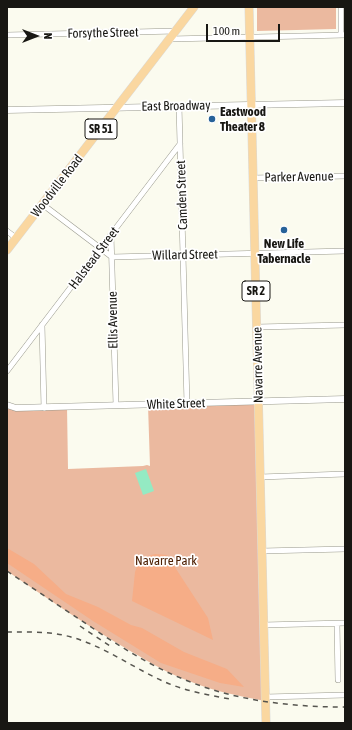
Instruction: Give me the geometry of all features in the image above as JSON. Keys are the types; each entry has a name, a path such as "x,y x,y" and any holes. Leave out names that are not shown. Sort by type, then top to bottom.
{"main road":[{"name":"Woodville Road","path":"7,250 194,7"},
{"name":"Navarre Avenue","path":"249,7 266,723"}],"street":[{"path":"170,39 343,35 341,7"},
{"name":"Forsythe Street","path":"7,35 176,31"},
{"name":"East Broadway","path":"7,110 345,103"},
{"name":"Camden Street","path":"179,106 187,404"},
{"name":"Halstead Street","path":"7,371 180,144"},
{"name":"Parker Avenue","path":"253,178 345,176"},
{"path":"42,204 112,256"},
{"path":"7,231 16,238"},
{"name":"Ellis Avenue","path":"111,235 116,405"},
{"name":"Willard Street","path":"112,256 345,251"},
{"path":"42,325 44,408"},
{"path":"257,327 345,325"},
{"name":"White Street","path":"7,405 16,408 44,408 345,399"},
{"path":"260,477 345,474"},
{"path":"262,551 345,549"},
{"path":"264,625 345,623"},
{"path":"337,624 338,680"},
{"path":"265,697 345,695"}],"green space":[{"path":"257,7 336,7 336,29 257,31"},
{"name":"Navarre Park","path":"258,401 265,701 207,688 167,672 100,633 7,571 7,405 67,407 68,469 150,466 148,405"},
{"path":"7,548 34,564 66,594 98,607 131,625 142,628 184,652 227,669 244,687 220,683 161,663 93,621 7,563"},
{"path":"155,554 167,555 208,618 213,640 132,601 135,572 140,558"}],"shaded area":[{"path":"146,469 154,491 143,495 135,473"}],"railway":[{"path":"7,571 124,648 149,663 188,681 226,694 265,702 305,706 345,707"},
{"path":"80,626 110,646"},
{"path":"7,632 47,633 71,637 95,646 153,676 180,688 230,699"}],"place":[{"name":"Eastwood Theater 8","path":"212,119"},
{"name":"New Life Tabernacle","path":"284,230"}]}
